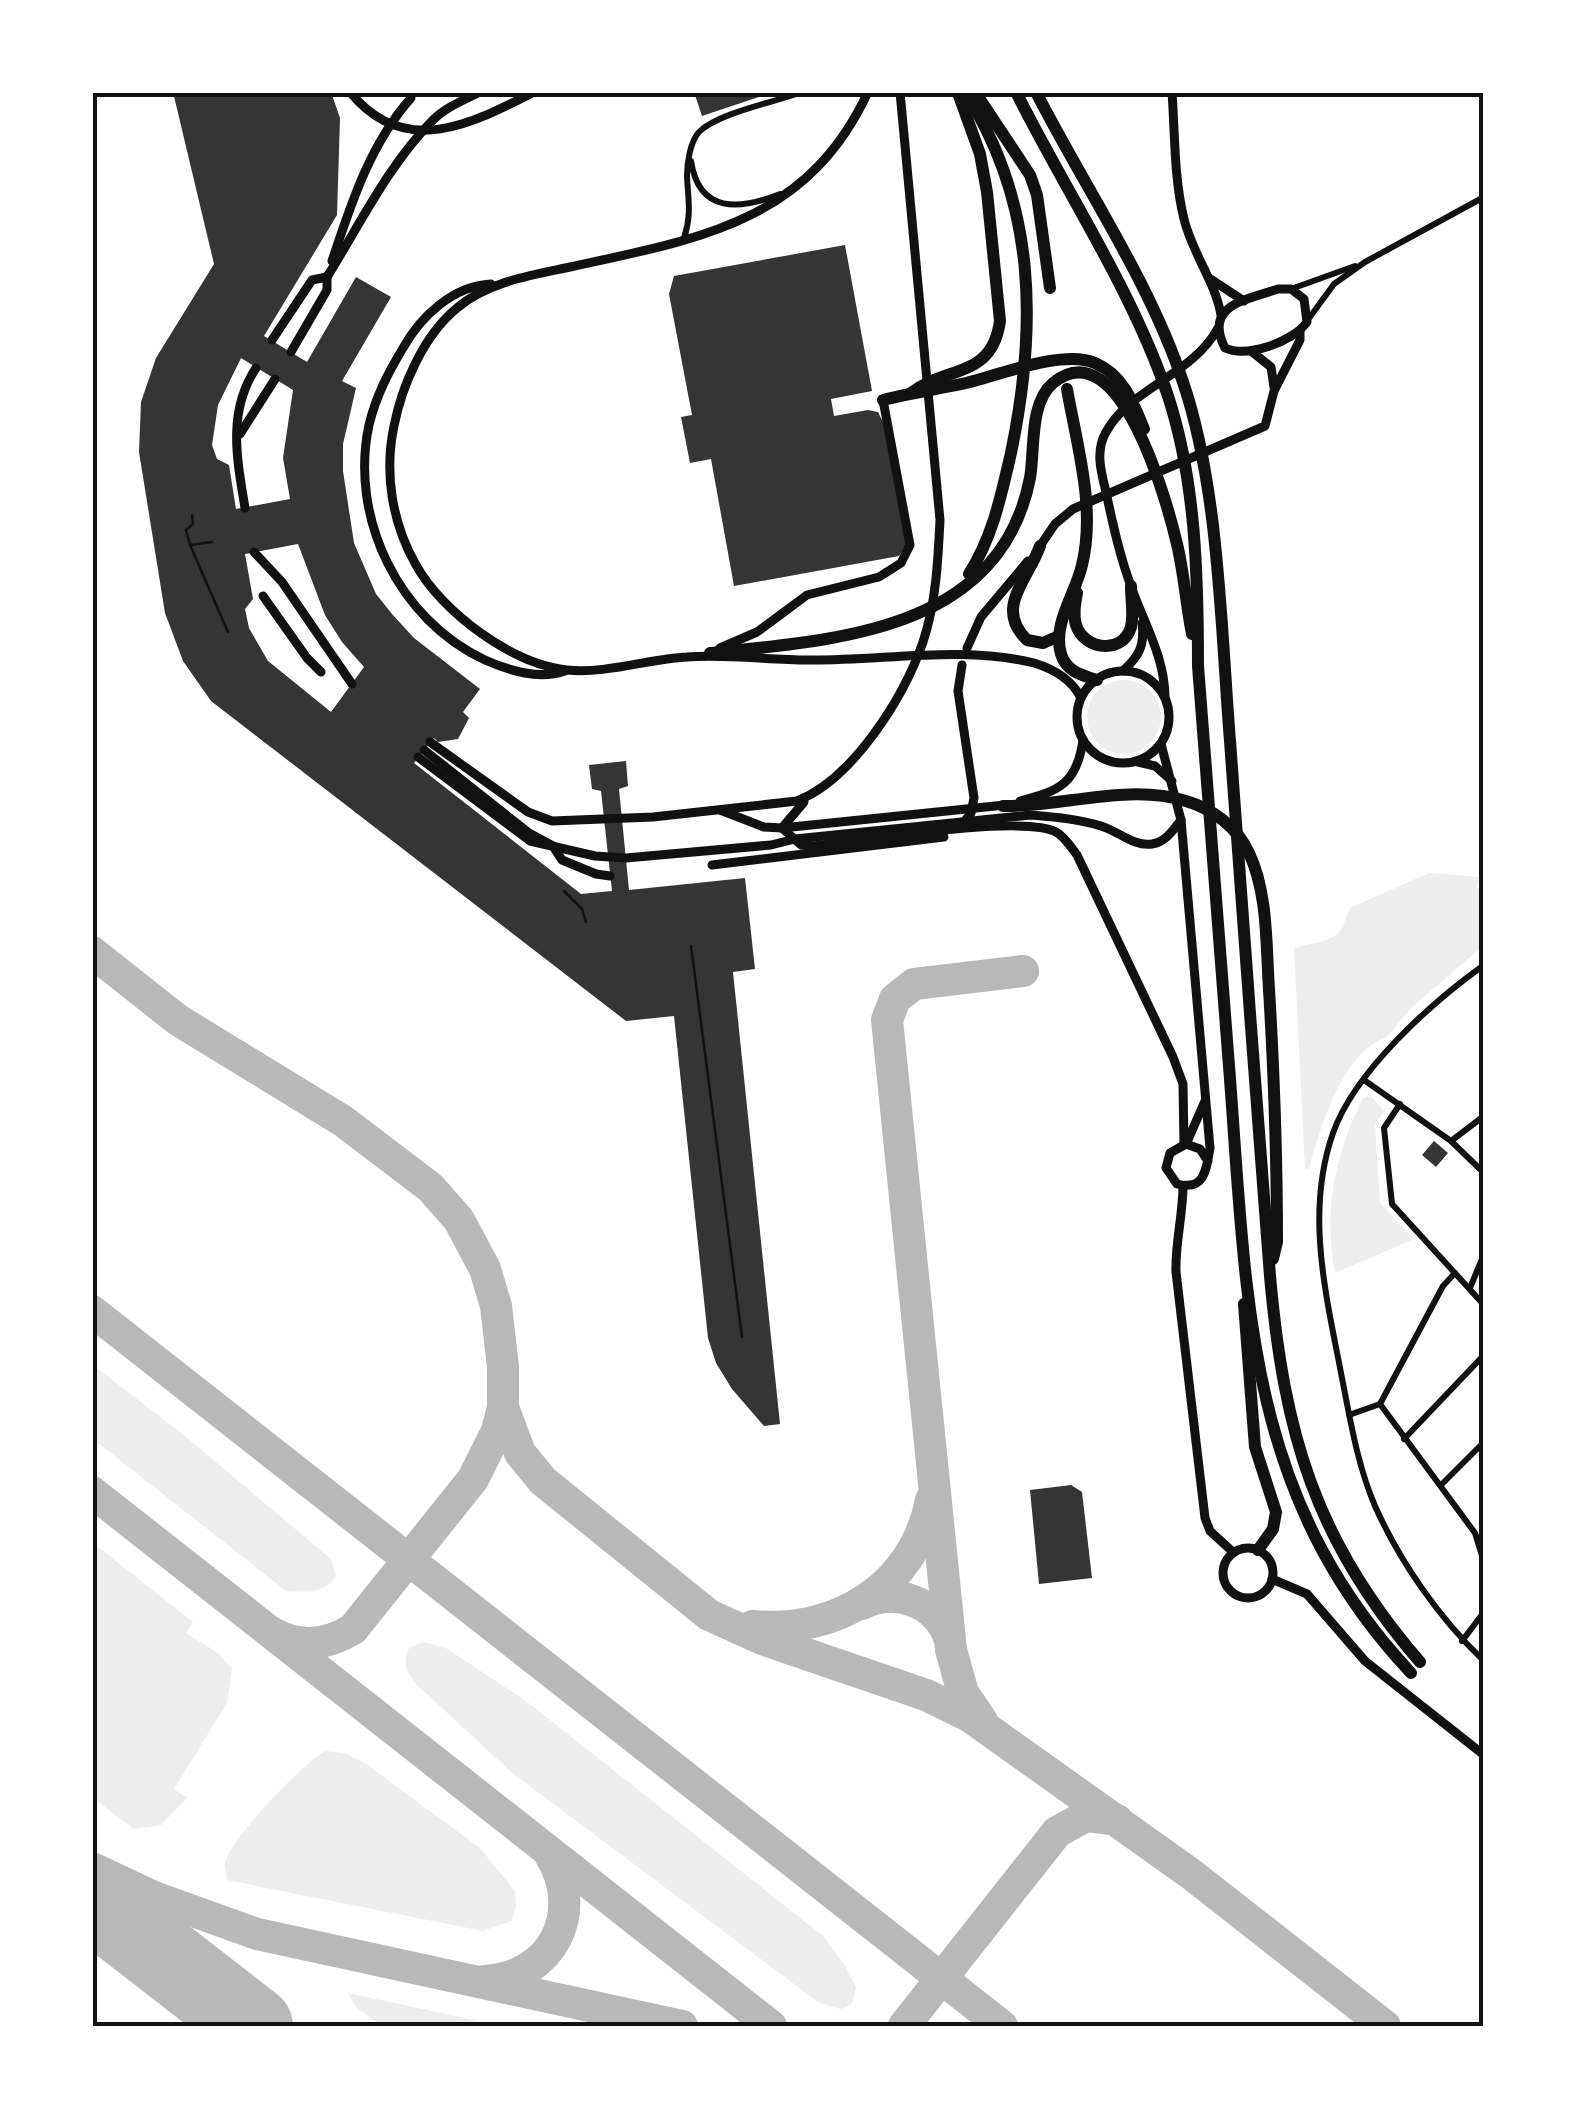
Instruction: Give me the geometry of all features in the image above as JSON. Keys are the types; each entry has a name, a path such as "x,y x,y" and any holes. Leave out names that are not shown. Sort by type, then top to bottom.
{"highway":[{"path":"910,393 924,383 974,366 986,357 998,338 1000,321 980,154 958,92"},
{"path":"962,586 992,529 1028,340 1028,277 1016,215 993,147 966,92"},
{"path":"975,92 1030,174 1037,194 1050,288"},
{"path":"1016,92 1124,295 1168,396 1190,506 1198,666 1246,1281 1266,1406 1299,1505 1332,1569 1359,1611 1416,1668 1371,1602 1315,1500 1289,1420 1270,1276 1220,611 1208,494 1197,433 1173,354 1142,285 1036,92"},
{"path":"883,400 1055,361 1084,359 1110,371 1131,395 1148,438 1151,463"},
{"path":"710,653 807,643 878,630 934,608 976,578 999,549 1022,508 1042,398 1063,376 1089,373 1114,388 1151,463 1178,546 1198,666"},
{"path":"1067,389 1089,518 1074,612 1078,630 1088,641 1105,647 1115,645 1129,632 1131,586"},
{"path":"1040,546 1013,600 1012,616 1026,640 1044,643 1059,636"},
{"path":"1078,584 1065,612 1060,650 1067,665 1096,680"},
{"path":"1003,806 1165,796 1214,813 1230,826 1249,852 1261,894 1277,1134 1277,1242 1270,1276"},
{"path":"1246,1281 1243,1314 1253,1433 1276,1512 1273,1529 1258,1550"}],"street":[{"path":"350,92 384,121 425,131 470,123 534,92"},
{"path":"272,340 312,280 327,278 418,138 451,106 480,92"},
{"path":"780,100 792,92"},
{"path":"681,239 691,208 686,173 692,143 705,128 802,92"},
{"path":"868,92 842,140 800,186 766,208 728,226 637,251 504,283 473,285 441,305 412,333 380,389 370,424 366,460 374,530 390,570 430,622 457,644 496,665 540,676 710,653 757,632 807,595 879,577 908,555 910,546 883,400"},
{"path":"740,846 782,828 798,807 856,755 886,715 923,641 937,578 940,520 900,92"},
{"path":"1172,92 1184,220 1221,315 1218,328 1202,353"},
{"path":"291,352 326,290 351,202 379,142 411,98"},
{"path":"690,157 693,178 700,189 720,204 764,200 800,186"},
{"path":"967,648 982,617 1054,524 1074,508 1264,426 1274,391 1298,344 1300,332 1334,284 1365,262 1484,197"},
{"path":"1221,315 1278,288 1291,289 1365,262"},
{"path":"1206,276 1244,301"},
{"path":"504,283 471,298 442,322 425,348 398,408 389,475 396,516 411,556 429,585 462,619 535,662 568,670"},
{"path":"1291,289 1304,299 1307,322"},
{"path":"1218,328 1225,348"},
{"path":"1136,762 1161,744 1169,722 1165,678 1116,542 1100,444 1117,416 1202,353 1225,348 1236,353 1250,351 1300,332"},
{"path":"1250,351 1271,367 1274,391"},
{"path":"245,508 236,456 242,388 256,368"},
{"path":"238,441 244,423 275,379"},
{"path":"254,552 282,582 352,684"},
{"path":"261,601 321,672"},
{"path":"1142,615 1144,640 1140,653 1122,672 1096,680 1082,698 1078,726 1092,752 1120,764 1155,766 1174,784"},
{"path":"689,656 807,660 983,656 1038,664 1067,679 1082,698"},
{"path":"712,865 924,841 960,828 971,813 974,798 960,708 958,681 962,665"},
{"path":"1122,672 1148,678 1166,698"},
{"path":"719,810 764,826 782,828 1003,806 1062,785 1078,768 1083,740"},
{"path":"1161,744 1182,820 1210,1136 1204,1177 1199,1183 1183,1186 1171,1179 1166,1168 1170,1153 1185,1144 1206,1098"},
{"path":"826,785 797,801 592,822 552,821 528,812 424,750 529,833 554,846 595,856 626,858 771,845 794,839 1031,815 1068,818 1146,844 1164,840 1182,820"},
{"path":"782,828 800,845 813,846 1008,826 1053,830 1062,837 1077,856 1173,1056 1182,1084 1185,1144"},
{"path":"554,846 562,860 610,876"},
{"path":"1484,965 1432,1008 1364,1080 1333,1133 1318,1221 1324,1289 1352,1436 1375,1505 1416,1578 1462,1641 1484,1661"},
{"path":"1364,1080 1451,1141 1484,1173"},
{"path":"1400,1104 1384,1128 1392,1204 1484,1305"},
{"path":"1451,1141 1484,1116"},
{"path":"1185,1144 1200,1149 1208,1161"},
{"path":"1183,1186 1176,1272 1205,1518 1210,1531 1233,1552"},
{"path":"1470,1288 1484,1254"},
{"path":"1349,1415 1380,1404 1443,1286 1454,1273"},
{"path":"1404,1439 1484,1355"},
{"path":"1380,1404 1475,1533 1484,1562"},
{"path":"1441,1485 1484,1442"},
{"path":"1258,1550 1270,1562 1272,1579 1259,1595 1233,1593 1223,1572 1233,1552 1258,1550"},
{"path":"1272,1579 1307,1594 1365,1660 1484,1755"},
{"path":"1462,1641 1484,1612"}],"path":[{"path":"192,515 193,524 186,530 190,545 228,632"},
{"path":"190,545 212,542"},
{"path":"564,890 582,909 586,922"},
{"path":"691,946 742,1337"}],"shaded area":[{"path":"1124,680 1150,691 1161,717 1150,743 1124,754 1098,743 1087,717 1098,691"},
{"path":"1429,873 1479,877 1477,888 1483,889 1483,946 1411,1008 1387,1037 1358,1058 1336,1093 1309,1169 1305,1169 1294,949 1331,938 1340,931 1350,908"},
{"path":"1371,1096 1384,1111 1375,1124 1380,1203 1414,1239 1335,1273 1330,1227 1334,1183 1353,1119 1363,1098"},
{"path":"93,1365 185,1436 331,1559 336,1576 331,1582 314,1591 286,1591 93,1439"},
{"path":"93,1543 193,1622 186,1633 218,1653 232,1669 227,1703 174,1789 187,1798 161,1825 134,1829 93,1798"},
{"path":"423,1642 446,1648 526,1701 823,1936 856,1987 852,2004 841,2009 818,2002 511,1772 416,1684 406,1659 409,1648"},
{"path":"325,1751 345,1753 366,1764 480,1848 515,1891 516,1907 511,1921 483,1931 227,1880 225,1864 239,1838 285,1786"},
{"path":"348,1993 502,2026 381,2026 355,2006"}],"building":[{"path":"173,92 331,92 340,118 337,215 264,336 307,362 356,277 391,297 342,381 356,388 343,444 354,543 376,594 392,614 414,638 480,689 463,712 469,718 458,739 438,742 434,738 414,763 581,894 612,891 601,791 592,789 589,765 626,761 628,786 619,789 629,890 745,878 755,969 733,972 780,1424 764,1426 732,1389 716,1363 708,1338 674,1016 626,1021 211,701 183,661 165,613 139,452 141,402 156,358 214,264","holes":["241,358 293,390 283,458 290,499 236,509 229,465 217,459 212,445 218,405","298,544 325,615 364,667 331,712 268,661 249,628 245,609 253,599 245,554"]},
{"path":"694,92 771,92 771,93 702,116"},
{"path":"845,245 872,391 831,399 834,416 878,412 884,424 907,544 899,556 734,586 711,459 690,463 681,417 692,415 669,294 674,276"},
{"path":"1434,1141 1448,1153 1436,1167 1422,1155"},
{"path":"1071,1485 1082,1492 1092,1578 1039,1584 1030,1490"}],"taxiway":[{"path":"92,952 178,1020 343,1121 431,1188 459,1220 485,1269 496,1306 503,1407 497,1431 473,1479 353,1629 333,1639 312,1643 291,1641 271,1632"},
{"path":"982,1721 963,1693 951,1650 887,1020 895,999 914,984 1023,971"},
{"path":"92,1311 1002,2026"},
{"path":"503,1407 520,1453 543,1481 709,1615 762,1639 926,1695 969,1716 1191,1874 1385,2026"},
{"path":"92,1492 771,2026"},
{"path":"753,1626 814,1622 868,1598 890,1580 908,1557 931,1500"},
{"path":"862,1604 888,1597 913,1601 935,1615 949,1637"},
{"path":"904,2026 1057,1832 1086,1816 1117,1820"},
{"path":"485,1981 529,1968 556,1938 563,1919 564,1898 550,1855"},
{"path":"92,1868 154,1897 257,1934 682,2026"}],"runway":[{"path":"92,1901 253,2026"}]}
